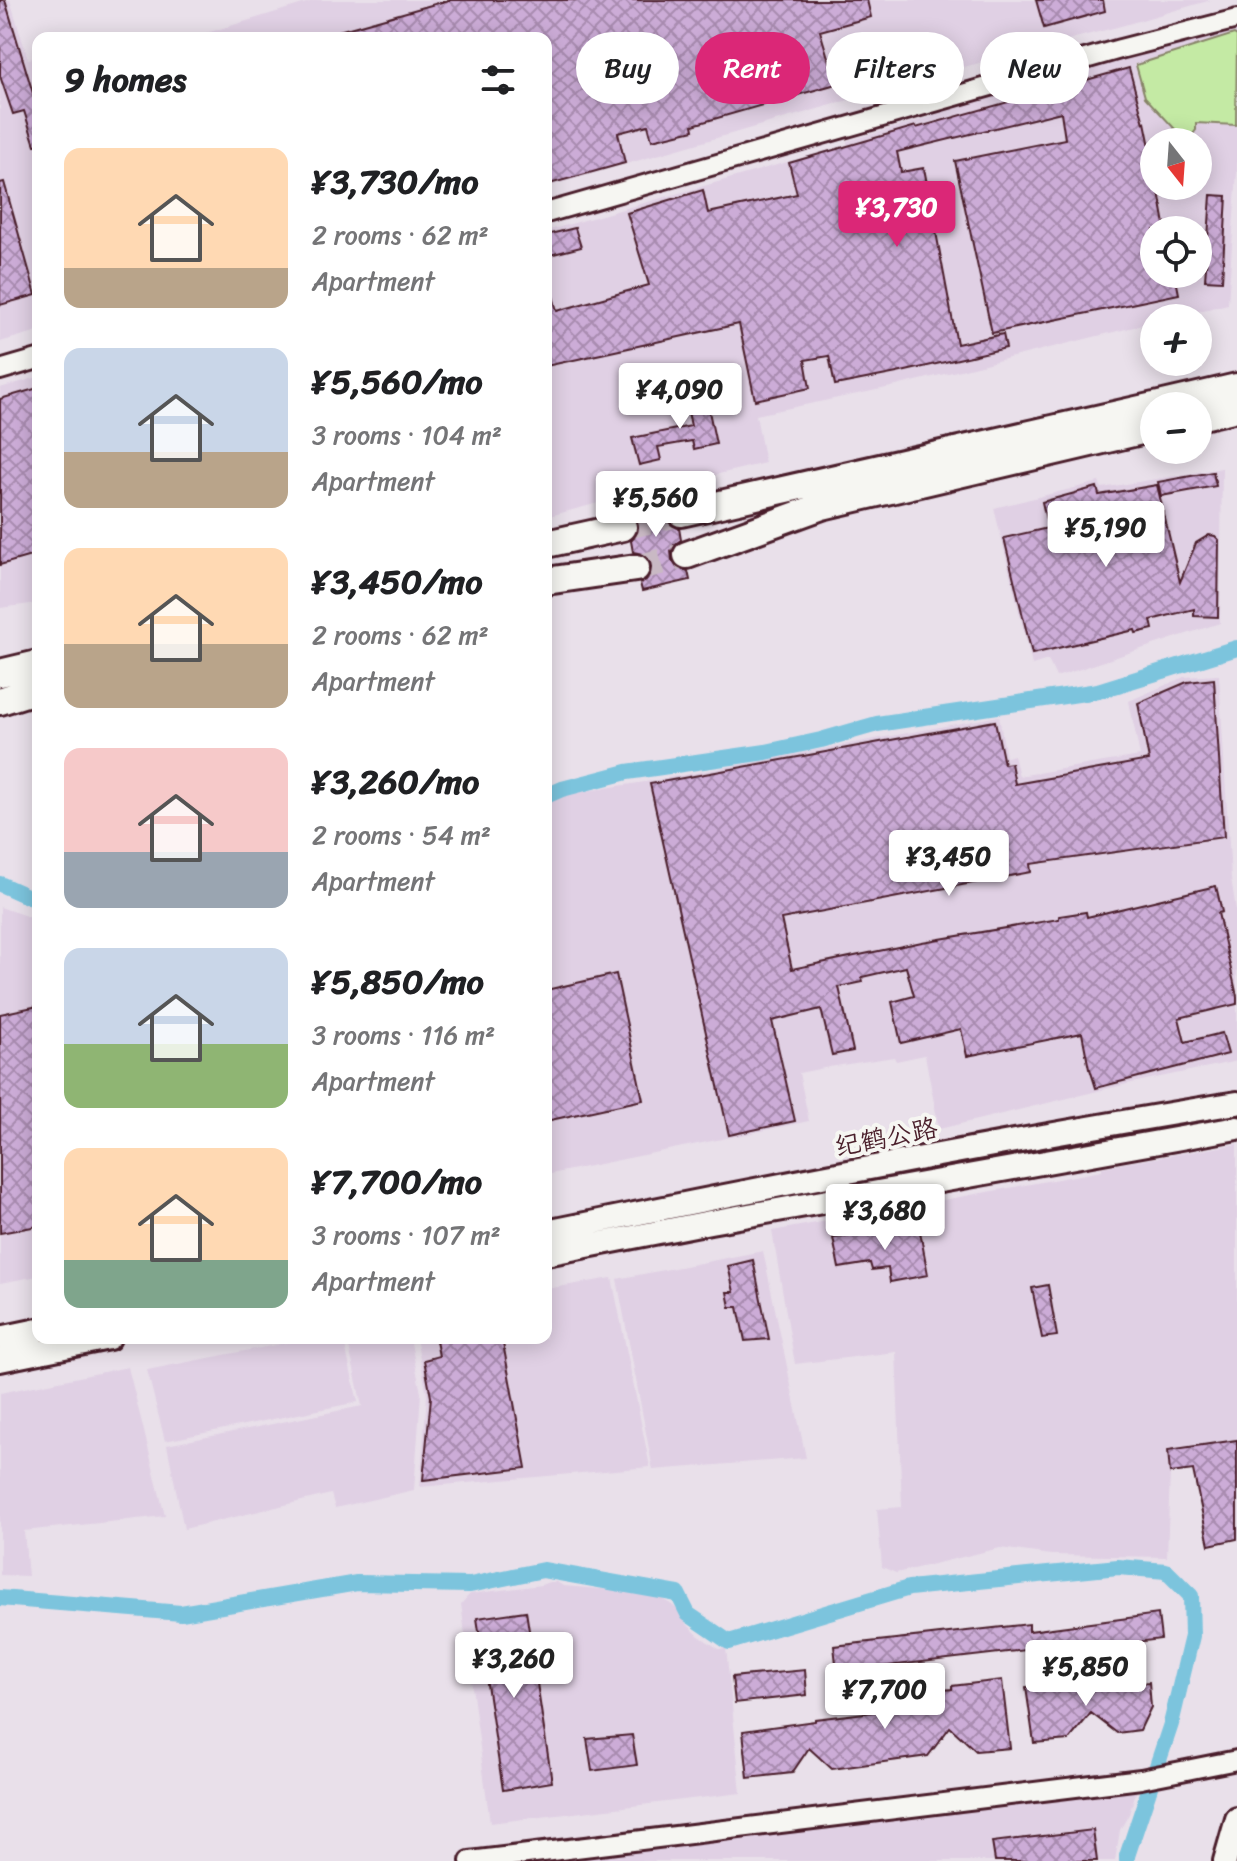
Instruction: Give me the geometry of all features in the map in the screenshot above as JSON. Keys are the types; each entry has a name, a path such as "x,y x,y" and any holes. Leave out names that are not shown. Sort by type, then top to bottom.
{"highway":[{"path":"1212,393 1237,387"},
{"path":"1212,414 1237,408"},
{"path":"681,513 1140,409"},
{"path":"687,555 822,506 1140,431"},
{"path":"552,543 623,527"},
{"path":"552,580 636,568"},
{"path":"0,659 32,655"},
{"path":"0,673 32,665"},
{"path":"0,686 32,678"},
{"path":"0,701 32,691"}],"main road":[{"name":"纪鹤公路","path":"552,1231 1111,1123 1237,1103"},
{"name":"纪鹤公路","path":"552,1253 1237,1128"},
{"path":"0,1338 32,1331"},
{"path":"0,1360 78,1344"},
{"path":"1225,1861 1237,1819"}],"street":[{"path":"552,211 1105,53 1237,19"},
{"path":"0,370 32,361"},
{"path":"470,1861 1141,1779 1237,1760"}],"shaded area":[{"path":"0,0 10,0 28,59 32,58 32,333 0,342"},
{"path":"316,0 1211,0 1089,34 980,32 980,63 964,67 964,32 826,32 826,104 835,104 552,185 552,32 210,32"},
{"path":"1237,26 1237,172 1228,304 1212,308 1212,304 1140,304 1140,325 896,386 756,415 765,463 681,483 677,474 615,488 617,498 552,515 552,229 847,145 847,141 932,117 934,111 980,98 980,104 1089,104 1089,68"},
{"path":"32,379 32,604 0,608 0,388"},
{"path":"1222,468 1220,623 1056,677 1048,660 1032,665 994,508 1099,482 1102,488"},
{"path":"1219,675 1231,878 1237,916 1237,1061 939,1129 925,1055 829,1067 799,1073 809,1121 552,1174 552,799 999,716 1006,757 1014,755 1019,776 1140,756 1129,701 1184,677"},
{"path":"0,907 32,918 32,1277 0,1283"},
{"path":"1237,1144 1237,1440 1168,1450 1167,1557 1051,1555 1000,1548 896,1573 882,1567 877,1509 902,1507 896,1352 795,1364 772,1231"},
{"path":"763,1251 806,1458 653,1470 617,1279"},
{"path":"612,1278 650,1467 420,1487 427,1395 417,1344 552,1344 552,1288"},
{"path":"280,1344 344,1344 358,1402 165,1441 147,1370"},
{"path":"348,1344 411,1344 421,1393 414,1490 335,1508 331,1494 184,1529 167,1445 362,1406"},
{"path":"128,1367 165,1516 24,1531 28,1576 0,1575 0,1393"},
{"path":"549,1582 659,1597 683,1614 686,1623 699,1636 719,1649 726,1648 741,1793 490,1823 461,1604 470,1594"},
{"path":"1138,1786 1120,1830 1115,1861 551,1861"}],"green space":[{"path":"1234,34 1237,36 1236,125 1196,123 1196,128 1174,128 1145,97 1136,65"}],"building":[{"path":"0,0 5,0 32,90 32,136 24,111 13,114 0,76"},
{"path":"449,0 867,0 871,17 820,31 826,51 826,87 810,91 810,32 695,32 695,104 766,104 693,125 694,130 652,140 648,125 618,133 625,163 552,183 552,32 335,32"},
{"path":"1036,0 1103,0 1105,11 1044,28"},
{"path":"1129,68 1146,128 1140,128 1140,200 1161,200 1163,216 1140,216 1140,288 1178,288 1179,294 992,333 955,161 1065,139 1061,112 897,152 901,172 924,168 957,344 1003,334 1006,348 835,385 829,356 805,360 810,388 755,400 739,324 552,365 552,292 557,311 649,285 627,213 703,190 708,213 797,194 789,163 1001,104 1089,104 1089,79"},
{"path":"4,182 32,281 32,296 0,305 0,183"},
{"path":"1212,195 1227,196 1222,281 1212,280 1212,216 1210,216"},
{"path":"575,228 581,247 552,254 552,234"},
{"path":"704,388 716,444 694,449 692,441 658,447 661,460 639,465 632,438 691,426 684,393"},
{"path":"32,390 32,556 0,565 0,399"},
{"path":"1213,472 1216,486 1161,496 1158,482"},
{"path":"1157,485 1180,582 1196,543 1209,535 1219,540 1218,617 1194,616 1194,609 1151,620 1153,629 1136,633 1135,630 1032,654 1004,538 1048,528 1042,502 1097,487 1099,495"},
{"path":"670,491 672,500 666,508 666,517 670,524 679,528 681,540 671,551 672,560 677,568 688,571 690,580 642,591 640,583 650,575 652,565 643,554 633,552 631,541 638,533 638,523 634,516 624,511 622,502"},
{"path":"1214,679 1224,837 1030,864 1031,872 781,919 792,969 922,942 1059,919 1059,916 1086,912 1087,917 1216,886 1222,912 1218,913 1237,1004 1179,1018 1185,1042 1222,1033 1228,1054 1096,1088 1082,1033 967,1056 961,1029 901,1043 892,1002 914,996 906,967 862,977 863,982 839,987 853,1051 832,1055 821,1009 772,1021 795,1121 729,1135 650,784 995,721 1004,764 1011,763 1015,784 1149,760 1138,703 1187,682"},
{"path":"616,974 643,1100 552,1120 552,989"},
{"path":"32,1007 32,1227 0,1233 0,1014"},
{"path":"919,1226 928,1275 890,1282 888,1268 872,1270 870,1263 839,1268 833,1238"},
{"path":"753,1260 769,1339 745,1341 738,1307 730,1307 727,1292 734,1292 728,1266"},
{"path":"1048,1285 1057,1336 1042,1338 1032,1288"},
{"path":"437,1344 503,1344 526,1468 423,1480 431,1397 424,1360 439,1356"},
{"path":"1237,1440 1237,1539 1209,1545 1193,1470 1170,1473 1168,1450"},
{"path":"526,1611 552,1782 503,1790 477,1618"},
{"path":"1158,1614 1161,1639 1052,1653 1051,1647 837,1672 834,1646 1029,1624 1029,1631"},
{"path":"805,1670 807,1695 735,1703 732,1677"},
{"path":"1002,1680 1010,1748 976,1751 950,1727 928,1756 832,1769 809,1748 792,1773 748,1778 743,1731 882,1711 880,1697"},
{"path":"1076,1681 1077,1688 1149,1682 1151,1707 1140,1730 1117,1733 1091,1713 1069,1740 1034,1743 1026,1687"},
{"path":"632,1735 637,1765 592,1771 587,1739"},
{"path":"1093,1830 1097,1861 995,1861 992,1842"}],"waterway":[{"path":"552,793 627,772 766,752 877,724 1098,691 1237,648"},
{"path":"0,884 32,898"},
{"path":"0,1598 181,1613 357,1583 470,1585 543,1570 678,1594 688,1614 729,1642 909,1588 1118,1567 1166,1571 1191,1596 1192,1636 1171,1724 1127,1861"}],"tunnel":[{"path":"623,527 681,513"},
{"path":"636,568 687,555"}]}
